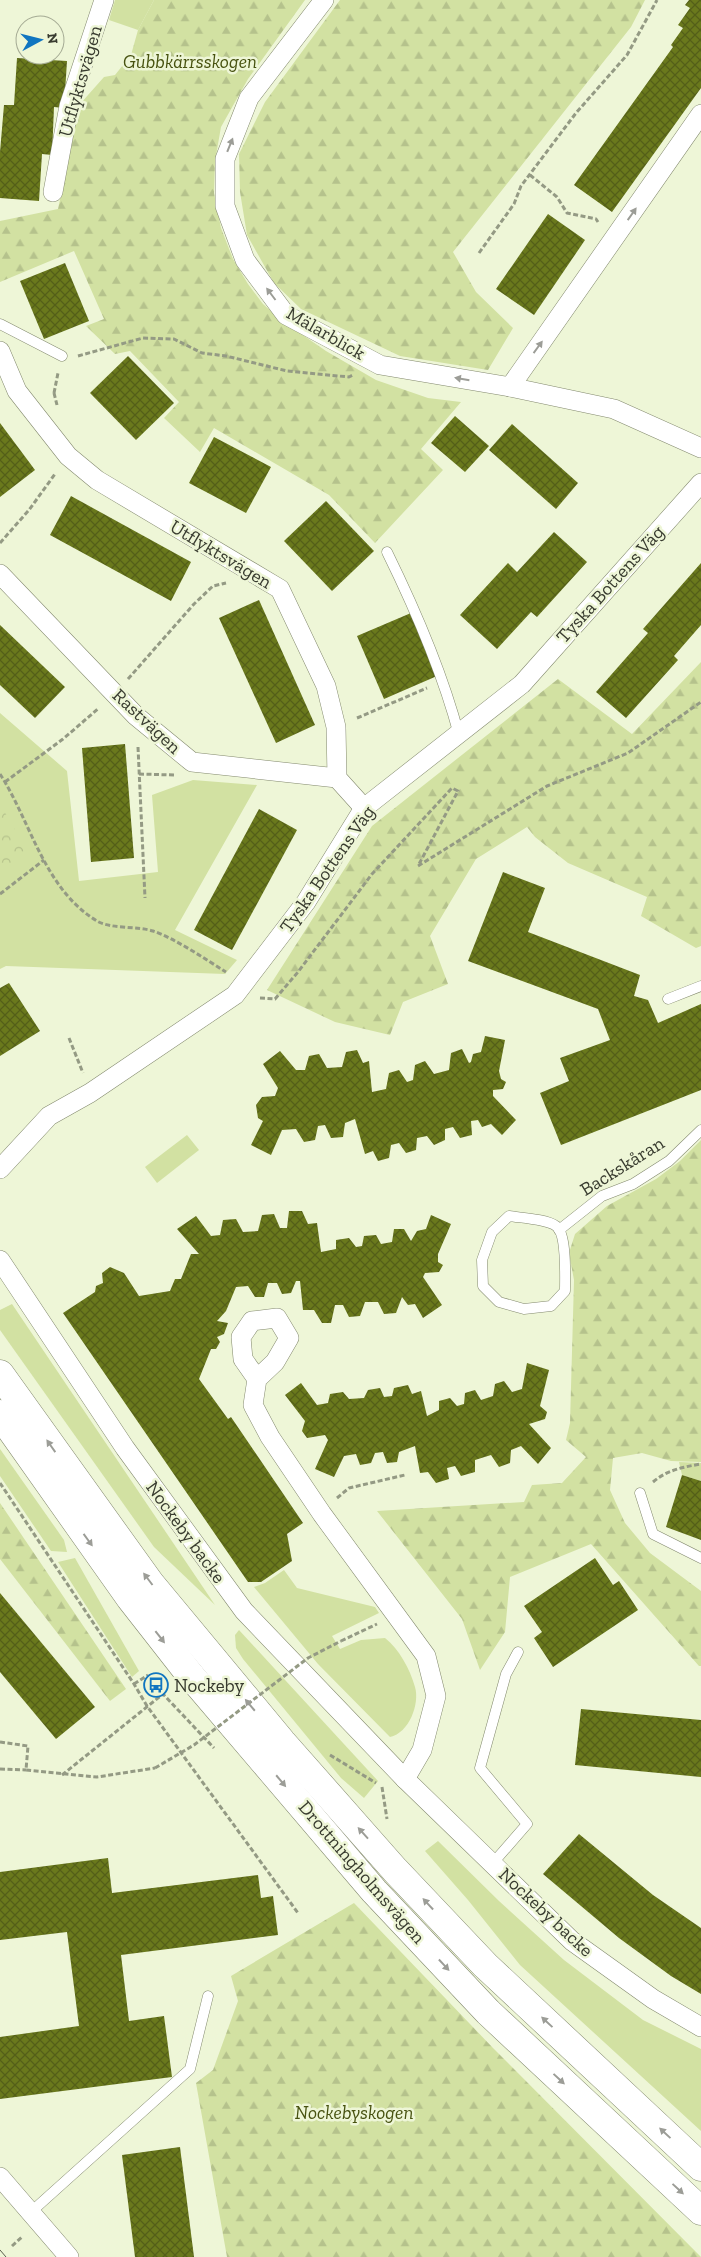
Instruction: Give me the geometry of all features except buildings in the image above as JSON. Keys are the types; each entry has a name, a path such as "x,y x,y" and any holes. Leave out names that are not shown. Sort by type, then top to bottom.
{"main road":[{"path":"0,1374 70,1493"},
{"path":"0,1414 70,1493"},
{"name":"Drottningholmsvägen","path":"70,1493 150,1583 282,1742 395,1870 485,1965 701,2167"},
{"name":"Drottningholmsvägen","path":"70,1493 130,1598 190,1676 374,1890 488,2012 701,2211"}],"street":[{"name":"Utflyktsvägen","path":"53,192 69,106 104,0"},
{"name":"Mälarblick","path":"324,0 249,98 225,159 225,206 245,260 286,315 380,365 510,387 614,409 701,448"},
{"path":"510,387 701,114"},
{"name":"Utflyktsvägen","path":"0,351 17,391 68,456 97,480 280,589 326,686 336,727 337,778"},
{"name":"Tyska Bottens Väg","path":"0,1169 49,1116 90,1093 212,1013 235,995 306,902 364,808 522,684 701,483"},
{"name":"Rastvägen","path":"0,574 136,716 192,762 337,778"},
{"path":"337,778 364,808"},
{"name":"Nockeby backe","path":"0,1260 125,1448 244,1611 401,1774 572,1941 653,1999 701,2027"},
{"path":"257,1379 253,1406 270,1436 395,1616 426,1656 436,1696 422,1750 401,1774"},
{"path":"0,2177 69,2257"}],"lane":[{"path":"0,324 63,358"},
{"path":"387,552 414,608 443,681 459,735"},
{"path":"668,999 701,986"},
{"name":"Backskåran","path":"559,1230 602,1196 633,1184 668,1160 701,1130"},
{"path":"510,1216 556,1226 559,1230 565,1262 565,1291 551,1306 524,1309 499,1302 483,1286 482,1260 492,1232 510,1216"},
{"path":"640,1493 653,1534 701,1558"},
{"path":"493,1863 527,1824 480,1768 506,1674 518,1652"},
{"path":"31,2212 190,2069 208,1996"}],"path":[{"path":"479,253 514,204 521,186 576,113 627,55 657,0"},
{"path":"530,175 557,197 567,213 596,219 615,238"},
{"path":"54,393 56,375 63,358 143,338 174,339 202,353 226,356 287,371 349,377 373,361"},
{"path":"0,543 29,510"},
{"path":"5,782 63,739 115,693 194,604 213,586 228,582 243,567"},
{"path":"336,727 443,681"},
{"path":"0,774 44,860 70,900 98,922 153,931 199,955 236,978 242,986 259,998 275,999 298,972 372,874 452,788 458,791 418,866 547,786 628,753 701,702"},
{"path":"136,716 145,898"},
{"path":"0,894 44,860"},
{"path":"69,1038 84,1076"},
{"path":"640,1493 663,1474 687,1466 701,1464"},
{"path":"321,1511 349,1488 405,1475"},
{"path":"0,1484 147,1706 298,1913"},
{"path":"0,1769 97,1777 155,1768 194,1745 302,1663 341,1641 395,1616"},
{"path":"134,1684 148,1675"},
{"path":"62,1775 163,1694 204,1737"},
{"path":"0,1742 28,1746 26,1770"},
{"path":"324,1752 382,1787"},
{"path":"382,1787 401,1774"},
{"path":"382,1787 387,1819"},
{"path":"12,2246 28,2231"}],"green space":[{"path":"115,0 154,0 138,30 109,20"},
{"name":"Gubbkärrsskogen","path":"154,0 305,0 248,79 221,127 215,161 214,193 221,228 233,259 263,304 281,320 326,351 376,380 428,398 461,402 421,449 443,470 375,543 329,495 214,428 200,452 164,418 179,402 130,351 115,354 86,326 104,319 74,251 0,282 0,221 58,209 80,104 104,77 115,75 131,55 138,30"},
{"path":"340,0 645,0 631,27 453,252 476,292 513,328 488,370 400,356 301,309 274,283 247,235 240,192 239,154 265,102"},
{"path":"701,662 701,946 696,948 641,916 647,897 568,863 535,837 527,827 476,859 430,936 448,984 403,1002 390,1035 335,1022 267,990 372,826 558,679 632,734"},
{"path":"0,713 67,771 79,881 158,872 152,795 193,780 257,785 175,930 237,960 225,974 6,966 0,969"},
{"path":"0,804 28,852 0,871"},
{"path":"187,1135 199,1150 157,1183 145,1167"},
{"path":"701,1140 701,1462 671,1461 642,1453 613,1458 610,1490 625,1523 650,1553 701,1591 701,1666 591,1544 510,1577 505,1632 480,1670 462,1619 377,1511 524,1502 532,1485 562,1483 586,1457 566,1440 570,1423 574,1280 569,1253 575,1234 607,1206 656,1179 680,1161"},
{"path":"12,1304 215,1605 154,1547 0,1330 0,1310"},
{"path":"0,1449 64,1540 67,1552 51,1551 0,1476"},
{"path":"679,1462 701,1463 701,1481 682,1475"},
{"path":"0,1503 126,1689 110,1701 0,1559"},
{"path":"75,1558 139,1671 132,1677 58,1562"},
{"path":"284,1570 297,1588 375,1607 379,1613 332,1636 340,1649 361,1640 385,1638 399,1654 410,1673 416,1694 412,1717 403,1730 390,1737 318,1664 254,1587 265,1583"},
{"path":"239,1630 378,1781 364,1798 341,1778 243,1659 236,1648 235,1635"},
{"path":"438,1841 499,1901 564,1960 643,2020 701,2049 701,2131 520,1965 468,1900 425,1851"},
{"name":"Nockebyskogen","path":"354,1903 493,2048 701,2257 227,2257 196,2083 213,2070 238,2001 231,1976"}],"tram line":[{"path":"0,2250 6,2257"}],"place":[{"name":"Nockeby","path":"156,1685"}]}
